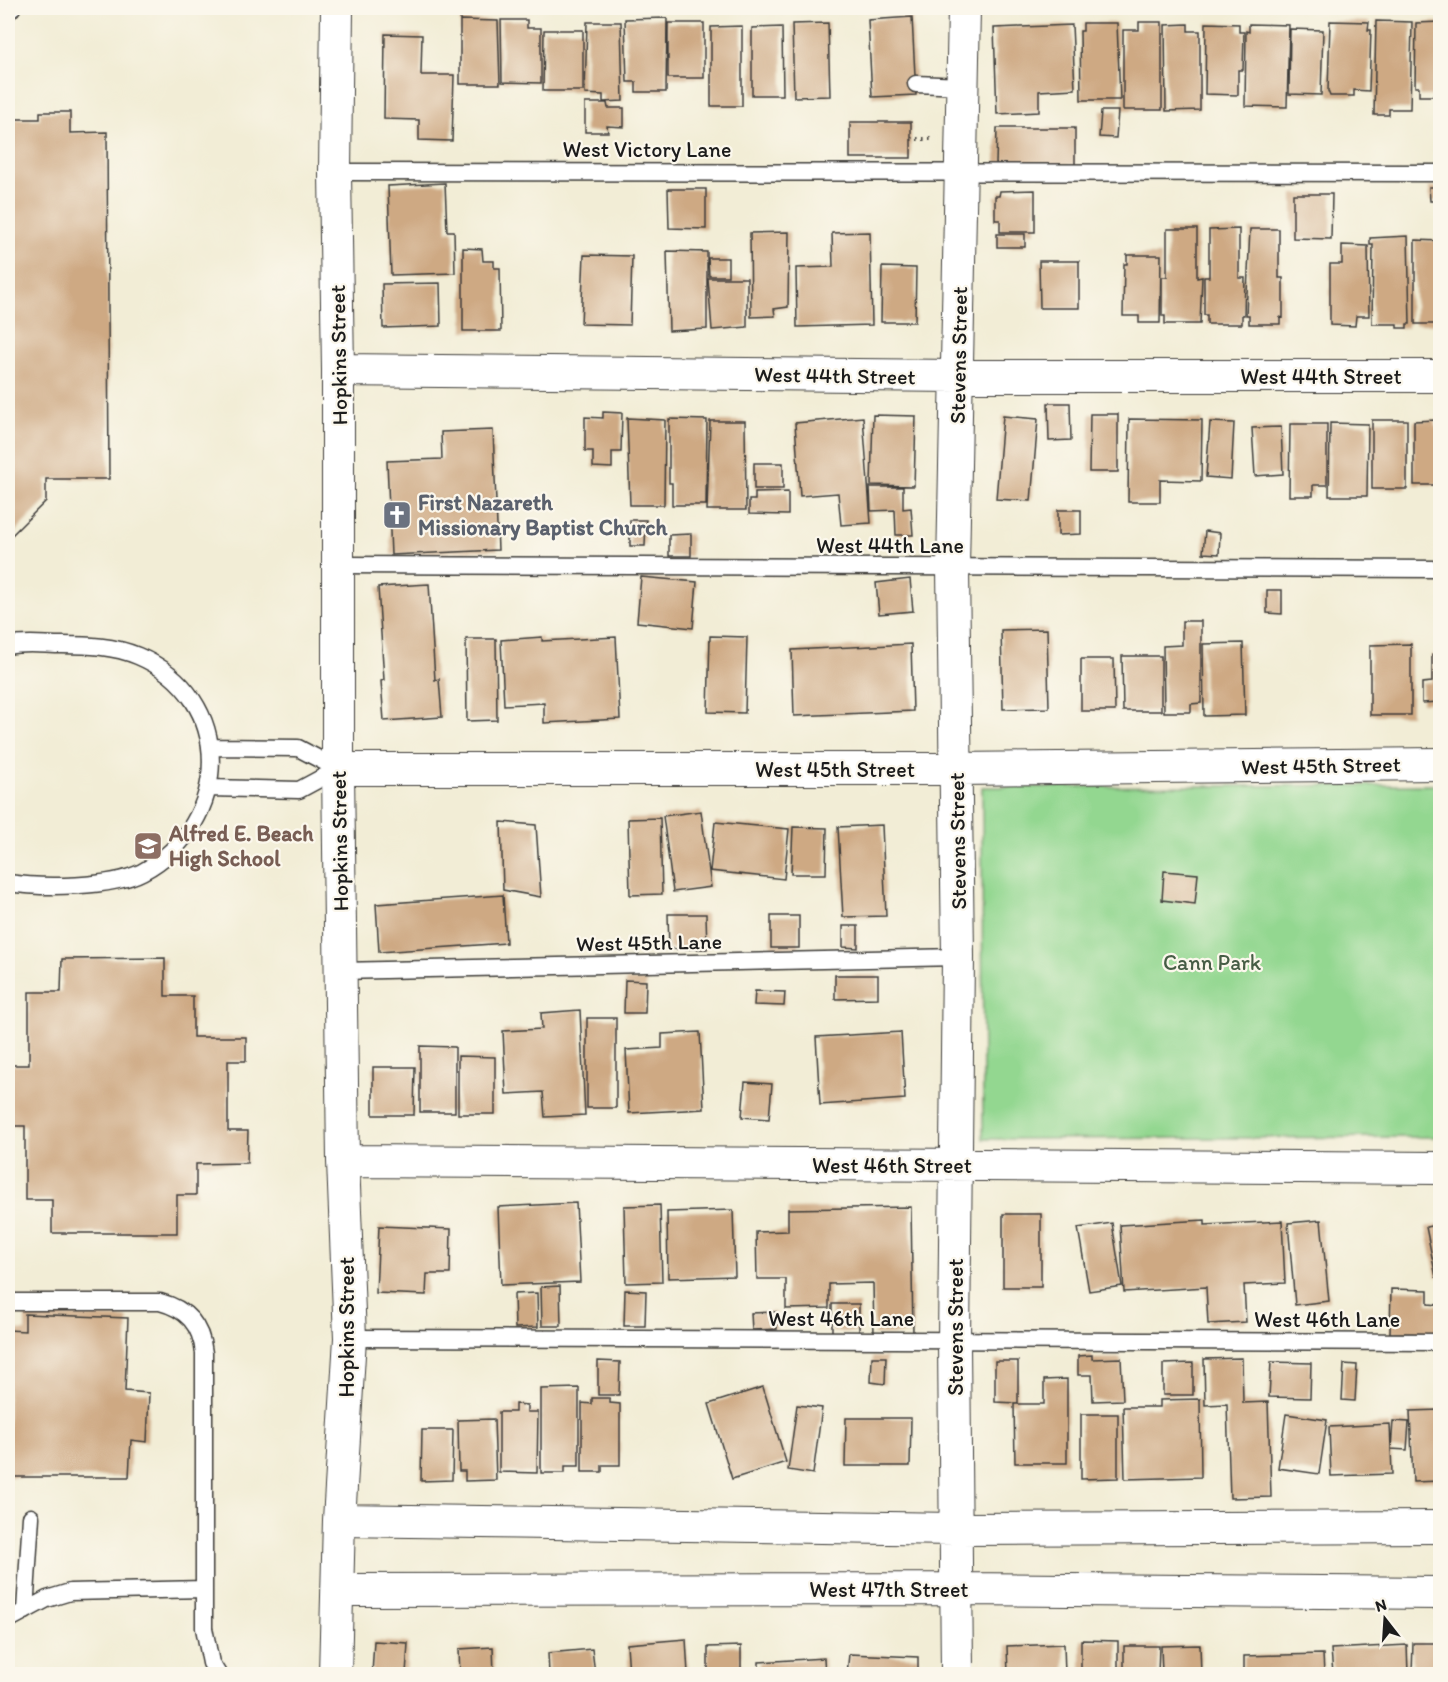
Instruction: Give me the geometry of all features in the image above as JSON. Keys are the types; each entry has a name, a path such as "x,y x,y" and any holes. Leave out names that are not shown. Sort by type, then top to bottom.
{"street":[{"name":"Hopkins Street","path":"335,1674 339,1520 350,1338 343,1161 338,769 338,370 335,172 338,8"},
{"name":"Stevens Street","path":"957,1674 954,1341 958,957 953,568 964,8"},
{"name":"West 44th Street","path":"338,370 958,376 1440,376"},
{"name":"West 45th Street","path":"338,769 956,769 1440,764"},
{"name":"West 46th Street","path":"343,1161 1440,1168"},
{"path":"339,1520 955,1529 1440,1527"},
{"name":"West 47th Street","path":"338,1590 956,1589 1440,1593"}],"lane":[{"path":"8,12 12,8"},
{"path":"916,84 962,86"},
{"name":"West Victory Lane","path":"335,172 960,172 1094,175 1440,173"},
{"name":"West 44th Lane","path":"338,565 1440,569"},
{"path":"8,646 81,645 122,650 139,657 155,666 185,693 205,725 210,747 210,788 201,815 182,841 169,854 128,878 93,884 8,883"},
{"path":"210,747 298,748 338,769"},
{"path":"210,788 299,790 338,769"},
{"name":"West 45th Lane","path":"341,971 958,957"},
{"path":"8,1302 160,1302 176,1306 197,1326 203,1337 204,1353 206,1646 211,1663 218,1674"},
{"name":"West 46th Lane","path":"350,1338 1440,1342"},
{"path":"25,1611 31,1517"},
{"path":"8,1620 47,1599 70,1592 204,1589"}],"green space":[{"name":"Cann Park","path":"1440,785 1440,1137 983,1139 982,787"}],"building":[{"path":"912,17 916,95 872,97 868,20"},
{"path":"667,18 666,92 636,92 636,82 627,82 625,19"},
{"path":"460,20 498,21 500,84 460,84"},
{"path":"501,20 527,20 527,28 541,28 541,83 502,82"},
{"path":"1330,21 1369,22 1368,30 1371,30 1369,91 1354,90 1354,96 1330,96 1328,91"},
{"path":"1376,21 1412,22 1410,109 1389,109 1389,115 1374,115"},
{"path":"587,22 621,22 623,101 603,102 603,95 585,94"},
{"path":"1139,22 1162,22 1162,110 1123,110 1123,30 1139,30"},
{"path":"1440,22 1440,96 1419,96 1419,87 1415,87 1416,23"},
{"path":"668,23 704,23 704,78 668,78"},
{"path":"828,23 830,96 794,97 792,24"},
{"path":"1083,23 1117,23 1120,100 1081,100 1080,31 1083,31"},
{"path":"1206,23 1239,24 1239,32 1244,32 1243,70 1238,70 1238,95 1205,94"},
{"path":"1188,24 1188,31 1200,31 1200,110 1166,111 1165,25"},
{"path":"1249,24 1289,25 1287,107 1245,106 1246,31 1249,32"},
{"path":"1072,25 1075,89 1039,91 1039,112 997,114 994,28"},
{"path":"742,26 742,106 711,106 711,27"},
{"path":"782,27 783,95 752,95 752,28"},
{"path":"1290,29 1323,30 1321,95 1289,94"},
{"path":"544,30 583,30 583,91 543,91"},
{"path":"385,34 422,35 421,75 454,75 452,141 419,140 419,120 384,119"},
{"path":"585,103 607,103 608,108 624,108 624,127 607,126 608,132 585,132"},
{"path":"1101,111 1118,111 1116,138 1099,137"},
{"path":"40,112 70,112 70,133 107,132 109,479 46,479 46,501 8,539 8,119 40,119"},
{"path":"850,122 911,122 911,158 850,158"},
{"path":"997,128 1075,128 1075,165 996,164"},
{"path":"445,183 447,231 454,231 455,273 391,275 388,186"},
{"path":"1429,187 1440,187 1440,201 1430,201"},
{"path":"668,189 706,189 706,229 669,228"},
{"path":"1035,190 1035,232 1000,232 1000,220 995,220 995,196 999,196 1000,191"},
{"path":"1293,194 1332,194 1331,239 1293,238"},
{"path":"1167,229 1197,229 1197,278 1202,277 1200,324 1165,324 1165,316 1162,316 1162,277 1167,277"},
{"path":"1239,229 1239,278 1245,278 1242,324 1207,324 1207,315 1204,315 1204,277 1209,277 1209,230"},
{"path":"1250,229 1279,229 1279,278 1283,278 1283,318 1280,317 1280,324 1249,324 1249,315 1246,315"},
{"path":"789,232 788,307 774,309 775,316 751,317 750,233"},
{"path":"870,232 872,325 797,327 796,268 833,267 832,233"},
{"path":"997,234 1025,234 1025,247 997,247"},
{"path":"1408,236 1410,324 1407,324 1407,328 1397,328 1397,324 1372,324 1373,245 1370,245 1370,238"},
{"path":"1415,240 1440,241 1440,324 1415,324"},
{"path":"1342,245 1368,246 1369,316 1356,316 1355,326 1330,325 1330,264 1342,264"},
{"path":"463,248 482,249 483,261 494,261 494,268 500,268 501,331 463,331"},
{"path":"667,251 707,252 707,329 669,331"},
{"path":"584,255 632,256 630,325 581,324"},
{"path":"1127,255 1161,255 1160,323 1139,323 1139,316 1123,316 1124,264 1127,264"},
{"path":"708,258 728,258 728,276 709,276"},
{"path":"1039,261 1079,261 1079,308 1040,308"},
{"path":"882,267 916,268 915,322 881,322"},
{"path":"708,278 747,278 747,327 712,330"},
{"path":"440,283 441,326 383,328 382,284"},
{"path":"1048,403 1070,403 1071,440 1049,441"},
{"path":"603,412 622,413 621,452 612,452 612,468 593,467 593,451 585,451 585,417 603,418"},
{"path":"1090,414 1118,414 1118,472 1089,472"},
{"path":"873,415 916,416 914,486 871,485"},
{"path":"1003,416 1038,419 1031,501 996,499"},
{"path":"863,417 871,523 841,525 838,493 800,496 795,423"},
{"path":"627,418 665,420 664,505 630,505"},
{"path":"669,419 707,420 706,505 672,505 672,483 669,483"},
{"path":"1129,419 1202,420 1201,481 1160,480 1160,502 1128,502"},
{"path":"1372,420 1407,420 1407,489 1372,489"},
{"path":"1436,420 1436,427 1440,427 1440,485 1414,485 1414,421"},
{"path":"710,421 745,421 746,510 707,510"},
{"path":"1210,422 1234,423 1231,479 1206,477"},
{"path":"1330,423 1368,424 1367,496 1329,496"},
{"path":"1290,424 1327,424 1327,485 1313,485 1313,496 1289,496"},
{"path":"1281,427 1283,474 1255,476 1252,428"},
{"path":"493,430 498,550 391,555 387,461 442,459 441,432"},
{"path":"754,463 783,463 783,489 754,489"},
{"path":"870,487 903,487 903,509 911,508 913,535 896,535 895,510 871,511"},
{"path":"788,492 788,515 749,514 749,500 755,500 755,493"},
{"path":"1058,510 1081,510 1081,534 1058,535"},
{"path":"630,520 646,520 645,546 630,546"},
{"path":"1205,531 1220,533 1219,554 1203,553"},
{"path":"691,534 691,556 669,556 669,535"},
{"path":"641,577 697,582 693,628 637,622"},
{"path":"910,579 913,611 879,614 876,583"},
{"path":"429,584 435,680 439,679 442,717 384,721 381,681 384,680 378,587"},
{"path":"1267,590 1282,590 1282,614 1267,613"},
{"path":"1182,621 1201,621 1201,703 1191,704 1191,712 1164,712 1163,646 1182,645"},
{"path":"1047,629 1049,708 1003,709 1001,630"},
{"path":"710,636 747,637 745,713 708,712"},
{"path":"542,637 542,641 616,637 620,719 544,723 544,703 504,705 501,640"},
{"path":"466,639 496,639 497,720 467,721"},
{"path":"1243,643 1245,715 1204,716 1203,644"},
{"path":"911,644 913,711 794,716 792,650"},
{"path":"1411,644 1411,715 1370,715 1370,645"},
{"path":"1432,655 1440,655 1440,702 1422,703 1422,683 1432,682"},
{"path":"1122,656 1161,656 1161,711 1123,711"},
{"path":"1081,659 1114,659 1115,711 1081,711"},
{"path":"701,811 711,887 673,892 663,816"},
{"path":"660,818 662,894 630,895 628,819"},
{"path":"501,822 536,825 541,897 503,890"},
{"path":"715,822 789,829 784,879 710,871"},
{"path":"882,825 886,916 843,917 838,827"},
{"path":"793,827 827,828 826,874 791,874"},
{"path":"1164,871 1198,874 1195,904 1162,900"},
{"path":"503,895 506,943 379,952 376,904"},
{"path":"668,914 706,914 707,949 669,949"},
{"path":"771,916 799,916 799,948 771,948"},
{"path":"843,926 858,926 858,948 843,947"},
{"path":"165,958 165,996 193,996 193,1037 246,1037 246,1061 228,1061 228,1131 248,1131 247,1163 196,1164 196,1195 177,1195 177,1233 52,1233 52,1200 25,1200 25,1126 8,1126 8,1065 29,1065 29,992 61,992 62,959"},
{"path":"835,975 878,975 878,998 835,999"},
{"path":"625,980 646,981 645,1013 624,1013"},
{"path":"755,991 785,992 784,1006 754,1005"},
{"path":"580,1010 585,1115 545,1117 543,1092 506,1094 503,1031 542,1029 541,1013"},
{"path":"587,1018 616,1018 616,1108 587,1108"},
{"path":"700,1032 704,1109 629,1113 626,1050 662,1048 662,1034"},
{"path":"901,1032 905,1099 820,1105 816,1037"},
{"path":"420,1046 455,1047 455,1112 420,1112"},
{"path":"458,1056 495,1057 495,1114 458,1114"},
{"path":"373,1067 415,1067 414,1115 373,1115"},
{"path":"745,1082 772,1084 769,1119 742,1117"},
{"path":"576,1203 580,1282 501,1285 498,1207"},
{"path":"660,1205 662,1282 626,1283 624,1206"},
{"path":"911,1207 913,1334 874,1335 873,1283 829,1284 829,1308 786,1309 786,1279 757,1279 756,1232 788,1231 788,1209"},
{"path":"733,1210 735,1276 668,1278 667,1212"},
{"path":"1003,1214 1041,1214 1041,1287 1003,1287"},
{"path":"1205,1220 1205,1225 1282,1221 1285,1283 1244,1285 1246,1322 1208,1324 1206,1287 1124,1292 1120,1225"},
{"path":"1321,1220 1329,1301 1295,1305 1288,1223"},
{"path":"1112,1223 1122,1286 1089,1291 1078,1228"},
{"path":"1440,1224 1440,1276 1436,1277 1426,1227"},
{"path":"379,1226 451,1229 450,1274 427,1274 426,1295 376,1293"},
{"path":"560,1286 561,1326 542,1326 541,1287"},
{"path":"1391,1289 1428,1290 1428,1304 1440,1305 1440,1334 1390,1333"},
{"path":"625,1290 646,1291 645,1326 624,1326"},
{"path":"537,1293 538,1327 515,1328 514,1294"},
{"path":"832,1304 859,1304 859,1332 832,1332"},
{"path":"776,1312 777,1329 752,1330 751,1313"},
{"path":"25,1314 128,1318 125,1391 149,1393 147,1442 131,1440 129,1477 8,1477 8,1330 25,1331"},
{"path":"1092,1355 1092,1359 1121,1358 1123,1400 1093,1401 1092,1375 1078,1375 1078,1356"},
{"path":"872,1357 886,1357 885,1384 871,1382"},
{"path":"1242,1358 1243,1403 1268,1402 1271,1497 1230,1498 1227,1404 1205,1405 1204,1359"},
{"path":"598,1361 620,1362 619,1395 598,1395"},
{"path":"995,1361 1018,1361 1018,1403 995,1402"},
{"path":"1271,1362 1311,1363 1310,1398 1269,1397"},
{"path":"1193,1363 1193,1395 1163,1395 1163,1364"},
{"path":"1344,1364 1357,1365 1355,1401 1342,1400"},
{"path":"1067,1379 1067,1463 1015,1463 1014,1404 1044,1404 1044,1380"},
{"path":"763,1387 786,1462 732,1479 709,1404"},
{"path":"579,1388 579,1466 565,1466 565,1473 541,1473 541,1389"},
{"path":"592,1398 610,1398 610,1403 620,1404 620,1465 602,1465 602,1472 582,1472 582,1403 592,1404"},
{"path":"1200,1399 1201,1477 1125,1479 1123,1407 1160,1407 1160,1400"},
{"path":"515,1404 527,1405 527,1412 538,1412 537,1473 499,1472 499,1412 515,1412"},
{"path":"797,1405 822,1408 813,1474 788,1470"},
{"path":"1440,1410 1440,1481 1413,1482 1410,1411"},
{"path":"1081,1414 1118,1414 1118,1478 1081,1479"},
{"path":"1286,1414 1327,1420 1319,1474 1278,1468"},
{"path":"846,1418 911,1418 910,1466 845,1466"},
{"path":"494,1419 496,1480 465,1481 465,1471 459,1471 458,1420"},
{"path":"1393,1421 1409,1422 1407,1450 1391,1449"},
{"path":"1390,1424 1392,1474 1331,1476 1329,1427"},
{"path":"422,1430 453,1430 452,1480 421,1481"},
{"path":"686,1639 688,1674 629,1674 627,1644"},
{"path":"1081,1640 1118,1641 1118,1674 1081,1674"},
{"path":"374,1641 408,1643 406,1674 372,1674"},
{"path":"1413,1643 1437,1643 1437,1651 1440,1651 1440,1674 1412,1674"},
{"path":"1064,1644 1065,1674 1008,1674 1007,1646"},
{"path":"1200,1645 1201,1674 1162,1674 1161,1646"},
{"path":"1407,1645 1408,1674 1333,1674 1331,1649"},
{"path":"741,1646 741,1674 708,1674 708,1647"},
{"path":"1124,1646 1159,1646 1158,1674 1124,1674"},
{"path":"493,1647 494,1674 460,1674 459,1649"},
{"path":"592,1649 595,1674 549,1674 548,1653"},
{"path":"849,1654 918,1657 918,1674 847,1674"},
{"path":"1323,1654 1324,1674 1244,1674 1244,1656"},
{"path":"824,1658 825,1674 759,1674 759,1662"}],"place":[{"name":"First Nazareth Missionary Baptist Church","path":"397,515"},
{"name":"Alfred E. Beach High School","path":"148,846"}]}
